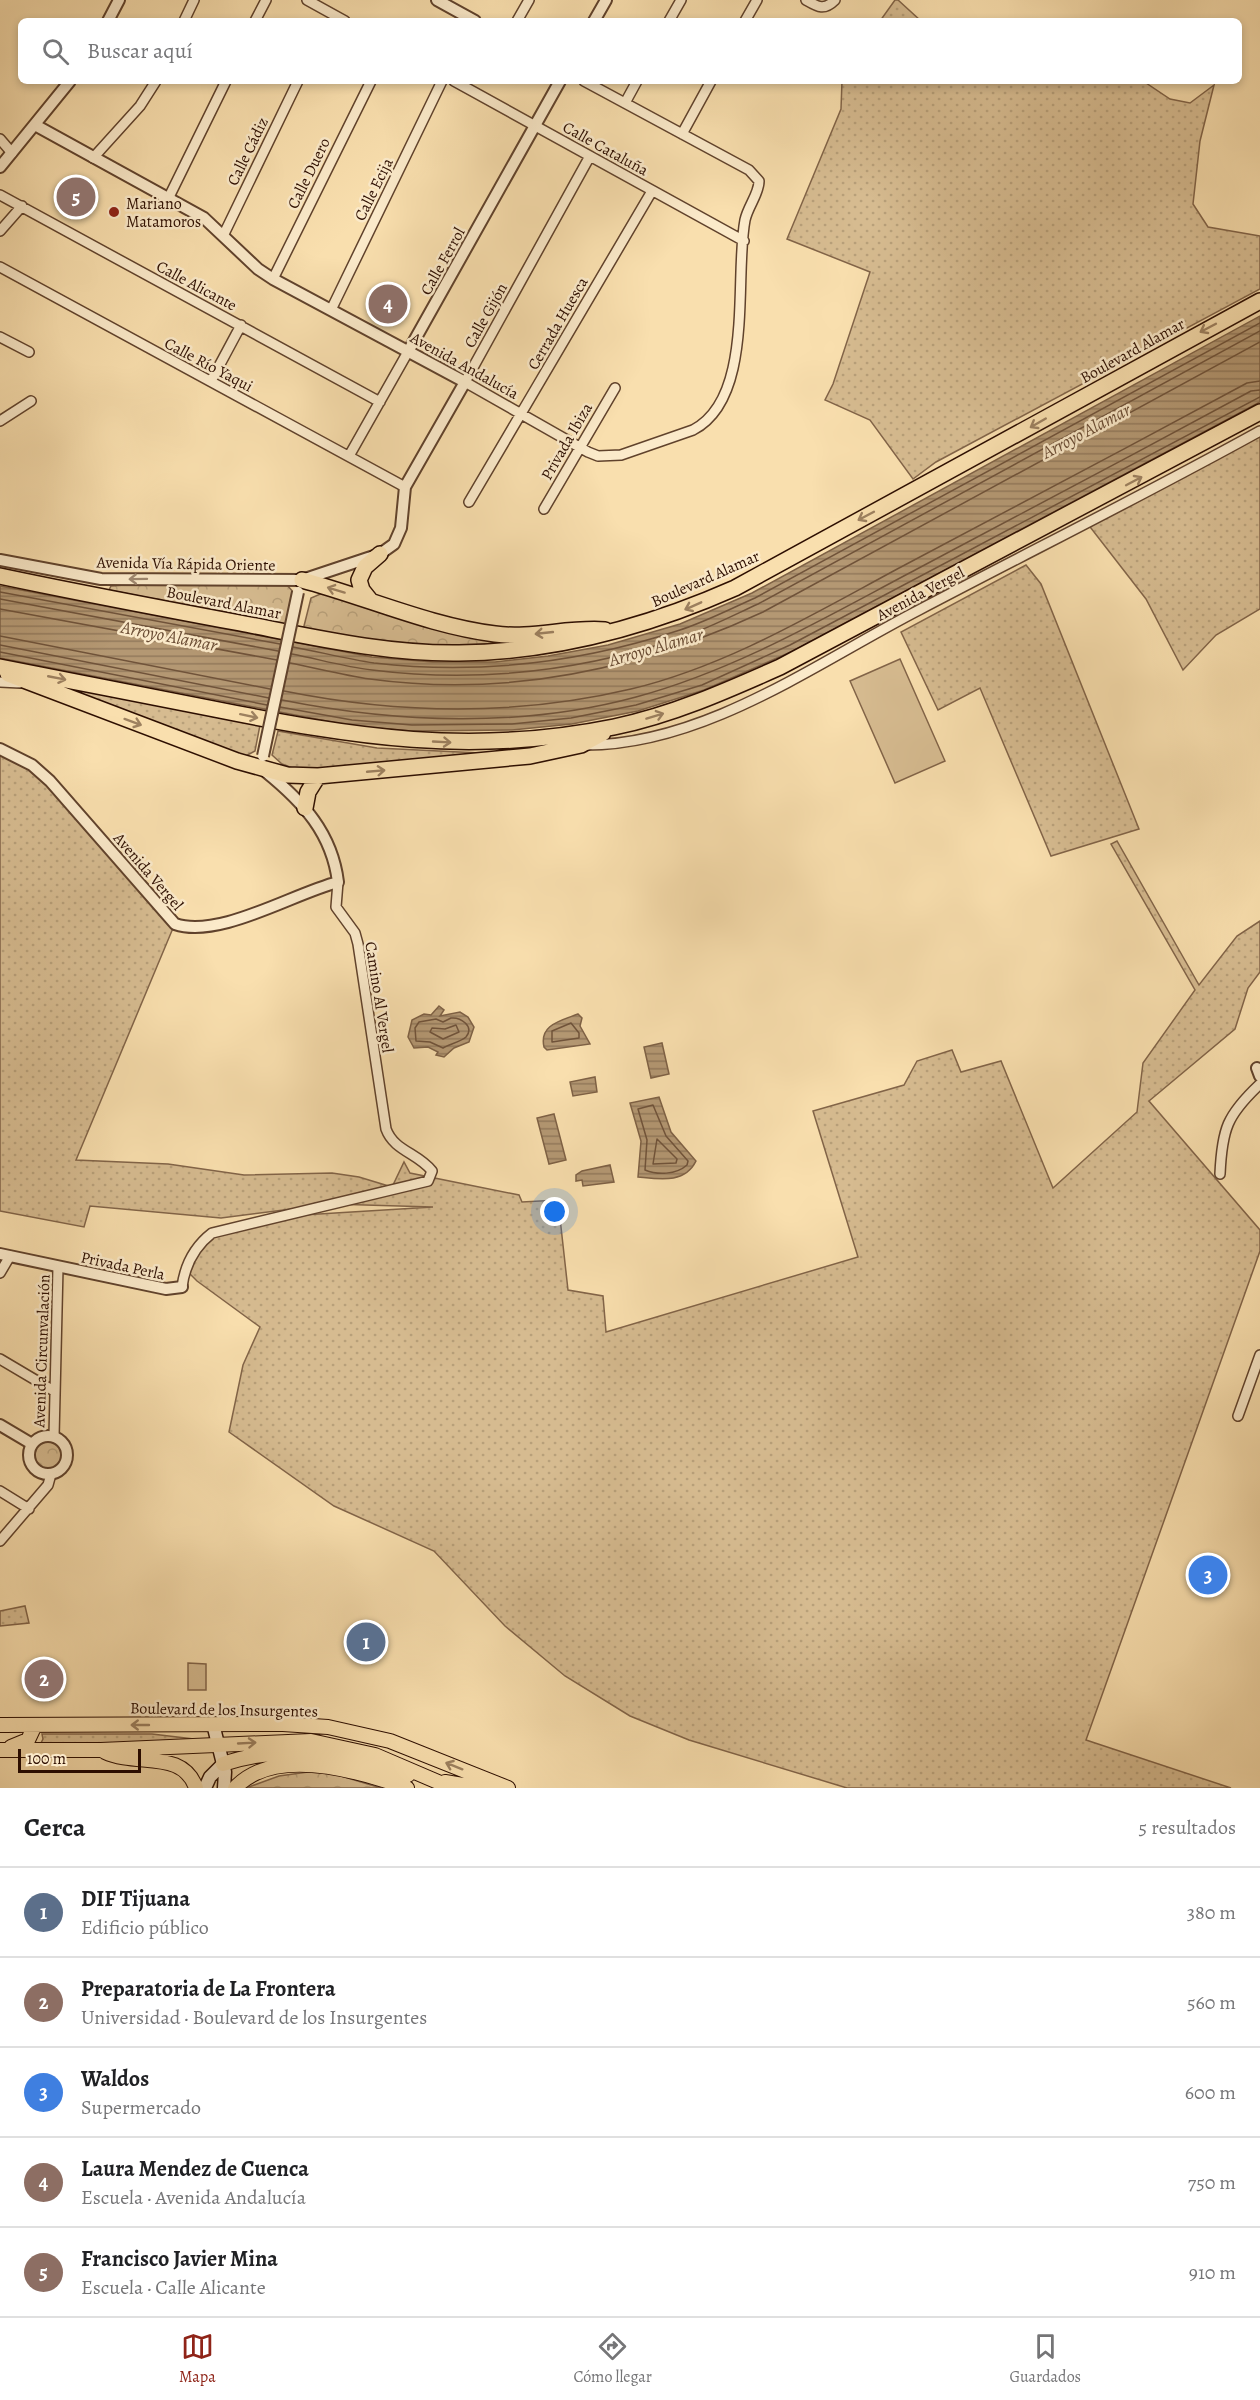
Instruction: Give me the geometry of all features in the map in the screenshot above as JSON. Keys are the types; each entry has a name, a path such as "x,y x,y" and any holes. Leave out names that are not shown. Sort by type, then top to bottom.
{"highway":[{"name":"Boulevard Alamar","path":"0,576 312,637 391,649 459,653 511,650 560,644 623,631 686,610 735,588 1260,302"},
{"path":"0,669 290,724 394,740 504,741 555,736 616,726 714,697 780,667 1260,412"},
{"path":"370,600 362,590 359,580 365,567 380,554"},
{"path":"300,586 370,600 465,629 497,634 532,634 585,628 623,631"},
{"path":"0,669 29,684 263,763 287,775 318,776 530,756 581,745 616,726"},
{"path":"305,808 308,792 318,776"}],"main road":[{"path":"213,1724 220,1745 224,1788"},
{"name":"Boulevard de los Insurgentes","path":"0,1725 283,1724 364,1733 401,1745 508,1788"},
{"path":"0,1749 19,1746 28,1740 35,1725"},
{"name":"Boulevard de los Insurgentes","path":"0,1749 101,1750 311,1742 338,1745 400,1763 452,1788"},
{"path":"101,1750 118,1758 176,1764 187,1770 196,1788"},
{"path":"205,1788 210,1777 223,1764 262,1754 307,1754 350,1759 415,1778 481,1788"},
{"path":"235,1788 254,1774 303,1765 349,1769 407,1788"}],"street":[{"path":"110,18 119,0"},
{"path":"185,18 194,0"},
{"path":"257,18 266,0"},
{"path":"307,0 328,17"},
{"path":"437,0 453,4 471,18"},
{"path":"519,18 529,0"},
{"path":"596,18 606,0"},
{"path":"671,18 681,0"},
{"path":"747,18 757,0"},
{"path":"806,0 820,8 826,7 835,0"},
{"path":"0,167 68,84"},
{"path":"93,158 140,106 154,84"},
{"path":"169,197 225,84"},
{"name":"Calle Cádiz","path":"224,234 297,84"},
{"name":"Calle Duero","path":"273,279 369,84"},
{"name":"Calle Ecija","path":"331,310 440,84"},
{"name":"Calle Cataluña","path":"459,84 744,241"},
{"name":"Calle Ferrol","path":"349,456 558,84"},
{"path":"590,84 749,170 759,181 745,220 744,241"},
{"path":"625,103 635,84"},
{"path":"682,134 709,84"},
{"name":"Avenida Andalucía","path":"35,125 204,218 224,234 246,258 273,279 409,350 598,456 609,457 693,430 713,416 728,381 739,334 744,241"},
{"path":"0,139 12,153"},
{"name":"Calle Gijón","path":"405,487 590,156"},
{"name":"Cerrada Huesca","path":"469,502 652,191"},
{"name":"Calle Alicante","path":"0,195 380,402"},
{"path":"0,231 22,206"},
{"name":"Calle Río Yaqui","path":"0,267 405,487"},
{"path":"211,381 241,325"},
{"path":"0,337 29,352"},
{"name":"Privada Ibiza","path":"544,509 615,388"},
{"path":"0,421 31,401"},
{"name":"Avenida Vergel","path":"581,745 605,744 659,734 740,706 781,687 917,610 1070,533 1260,431"},
{"path":"263,763 300,586 380,554 394,544 398,536 405,487"},
{"name":"Avenida Vía Rápida Oriente","path":"0,560 101,579 300,586"},
{"path":"0,682 29,684"},
{"name":"Avenida Vergel","path":"0,749 32,765 50,781 175,924 201,929 216,926 338,882"},
{"name":"Camino Al Vergel","path":"182,1287 185,1267 202,1241 212,1233 428,1181 432,1171 426,1164 390,1140 386,1129 358,944 355,933 336,908 338,882 335,858 327,841 305,808 263,763"},
{"path":"1221,1174 1225,1127 1236,1106 1260,1084"},
{"path":"0,1273 5,1255"},
{"name":"Privada Perla","path":"5,1255 166,1290 182,1287"},
{"name":"Avenida Circunvalación","path":"54,1437 58,1267"},
{"path":"1239,1416 1260,1355"},
{"path":"0,1359 54,1391"},
{"path":"0,1425 32,1444"},
{"path":"42,1437 54,1437 63,1443 68,1454 61,1470 51,1474 38,1472 30,1462 32,1444 42,1437"},
{"path":"0,1541 48,1485 51,1474"},
{"path":"0,1491 29,1509"}],"green space":[{"path":"895,0 898,0 918,18 882,18"},
{"path":"842,84 1148,84 1170,99 1190,103 1214,85 1200,141 1193,204 1208,227 1260,236 1260,289 936,462 913,479 870,420 825,400 833,384 870,272 787,239 841,109"},
{"path":"1260,431 1260,609 1216,635 1183,670 1146,599 1087,523"},
{"path":"1026,565 1041,584 1139,829 1051,856 980,688 938,710 901,632"},
{"path":"152,583 287,585 294,593 286,625 109,590 111,586"},
{"path":"325,592 524,641 476,648 409,646 303,630 311,598"},
{"path":"900,659 945,761 895,783 850,681"},
{"path":"36,679 260,725 255,751 244,757"},
{"path":"278,731 377,748 480,753 329,770 295,769 282,764 272,755"},
{"path":"0,749 49,779 176,921 76,1160 168,1164 244,1175 332,1173 359,1177 392,1187 404,1162 410,1173 519,1195 522,1202 558,1200 568,1290 603,1296 606,1332 858,1257 813,1111 904,1085 917,1061 952,1050 961,1072 1001,1061 1053,1188 1137,1112 1143,1063 1195,990 1111,844 1117,841 1199,985 1237,936 1260,921 1260,972 1248,988 1235,1029 1149,1101 1260,1230 1260,1251 1086,1740 1231,1788 847,1788 689,1740 630,1716 565,1676 505,1626 434,1551 334,1506 229,1432 243,1365 260,1327 197,1281 186,1270 213,1233 270,1217 433,1207 331,1204 221,1218 90,1206 84,1227 0,1211"},
{"path":"49,1440 60,1444 64,1455 60,1466 49,1470 38,1466 34,1455 38,1444"},
{"path":"25,1606 29,1623 0,1626 0,1611"},
{"path":"188,1663 206,1664 206,1690 188,1690"},
{"path":"42,1734 152,1734 194,1739 39,1747 43,1739"},
{"path":"308,1772 331,1773 381,1788 246,1788 279,1776"}],"water":[{"name":"Arroyo Alamar","path":"1260,316 1260,402 793,651 704,690 638,711 572,724 512,730 411,731 352,726 0,658 0,586 372,657 433,662 495,662 548,656 608,645 680,624 752,593"},
{"path":"439,1006 444,1010 440,1016 460,1012 468,1017 474,1027 469,1042 454,1048 444,1057 436,1055 438,1052 428,1047 414,1048 408,1037 412,1020 424,1014 431,1015"},
{"path":"578,1014 582,1018 580,1026 590,1044 547,1050 543,1040 548,1029"},
{"path":"662,1043 669,1074 651,1078 644,1047"},
{"path":"595,1077 597,1092 573,1096 570,1082"},
{"path":"659,1097 671,1132 696,1161 691,1168 678,1177 663,1179 638,1177 641,1141 630,1103"},
{"path":"554,1114 566,1160 549,1164 537,1118"},
{"path":"610,1165 614,1182 583,1186 582,1180 576,1181 576,1175 582,1171"}],"place":[{"name":"Francisco Javier Mina","path":"76,197"},
{"name":"Mariano Matamoros","path":"114,212"},
{"name":"Laura Mendez de Cuenca","path":"388,304"},
{"name":"Waldos","path":"1208,1575"},
{"name":"DIF Tijuana","path":"366,1642"},
{"name":"Preparatoria de La Frontera","path":"44,1679"}]}
